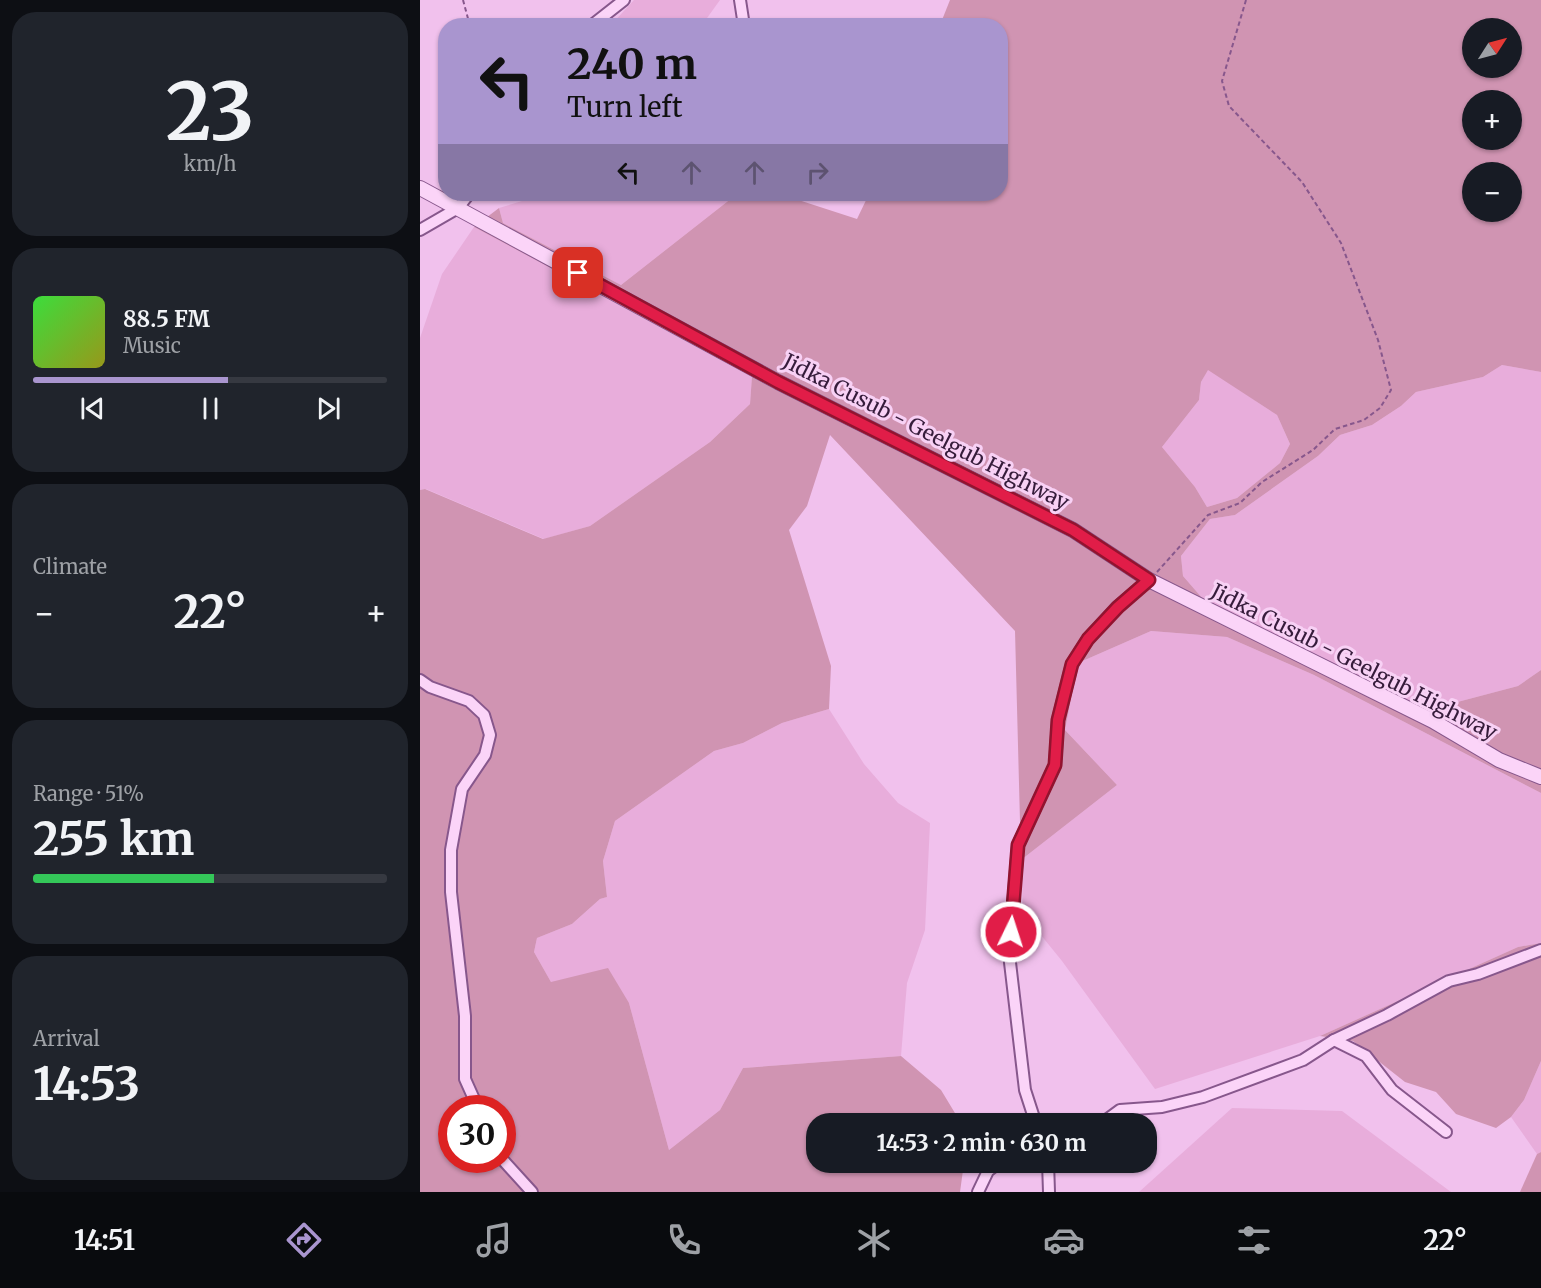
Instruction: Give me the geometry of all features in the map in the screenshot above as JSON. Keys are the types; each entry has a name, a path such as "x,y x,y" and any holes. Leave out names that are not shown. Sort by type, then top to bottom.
{"street":[{"path":"601,18 624,0"},
{"path":"740,0 743,18"},
{"name":"Jidka Cusub - Geelgub Highway","path":"420,188 438,197"},
{"name":"Jidka Cusub - Geelgub Highway","path":"445,201 778,382 1073,530 1149,580 1433,721 1499,760 1541,777"},
{"path":"420,230 458,208 464,201"},
{"path":"1032,1113 1025,1090 1009,954 1018,845 1055,765 1058,720 1072,664 1088,639 1118,607 1149,580"},
{"path":"420,680 430,687 469,701 484,715 490,735 485,755 462,789 451,850 451,892 465,1016 465,1079 472,1095"},
{"path":"1116,1113 1120,1110 1162,1107 1203,1097 1303,1060 1334,1040 1387,1016 1449,981 1478,974 1541,950"},
{"path":"1334,1040 1366,1056 1392,1090 1446,1132"},
{"path":"515,1173 532,1192"},
{"path":"978,1192 987,1173"},
{"path":"1048,1173 1049,1192"}],"path":[{"path":"463,0 468,18"},
{"path":"1149,580 1208,515 1240,503 1262,482 1313,450 1335,429 1364,420 1380,408 1390,390 1378,340 1341,243 1302,182 1229,106 1221,81 1246,0"}],"shaded area":[{"path":"634,0 720,0 707,18 617,18"},
{"path":"950,0 1541,0 1541,372 1502,365 1483,377 1416,392 1401,406 1372,425 1340,435 1318,456 1235,515 1210,519 1181,556 1183,576 1203,599 1399,699 1446,705 1518,686 1541,670 1541,793 1314,675 1227,637 1151,631 1078,663 1065,730 1117,785 1021,860 1015,631 830,435 807,506 789,530 831,666 829,709 782,723 743,743 714,751 615,821 603,861 607,897 600,899 572,924 537,938 534,952 551,982 608,968 629,1003 669,1150 720,1110 743,1068 901,1056 941,1090 955,1113 806,1113 806,1173 963,1173 960,1192 420,1192 420,490 425,489 543,539 590,526 710,442 750,404 752,376 474,227 499,208 503,223 621,285 728,201 802,201 857,219 866,201 1008,201 1008,18 943,18","holes":["1208,370 1277,415 1290,444 1280,463 1237,498 1207,507 1195,487 1162,447 1199,400 1201,382"]},
{"path":"522,201 728,201 621,285 503,223 499,208"},
{"path":"474,227 752,376 750,404 710,442 590,526 544,539 426,489 420,490 420,338 442,274"},
{"path":"1502,365 1541,372 1541,670 1518,686 1446,705 1399,699 1203,599 1183,576 1181,556 1210,519 1235,515 1318,456 1340,435 1372,425 1401,406 1416,392 1483,377"},
{"path":"1208,369 1277,415 1290,444 1280,463 1237,498 1207,507 1195,487 1162,447 1199,400 1201,382"},
{"path":"1151,631 1227,637 1314,675 1541,793 1541,943 1518,947 1320,1036 1155,1089 1062,961 1023,913 1021,860 1117,785 1065,730 1078,663"},
{"path":"829,709 864,764 898,803 930,823 925,930 907,983 901,1056 743,1068 720,1110 669,1150 629,1003 551,982 534,952 537,938 572,924 600,899 607,897 603,861 615,821 714,751 743,743 782,723"},
{"path":"1541,943 1541,1061 1524,1100 1511,1117 1496,1128 1456,1114 1436,1092 1405,1082 1353,1041 1320,1036 1518,947"},
{"path":"1541,1061 1541,1152 1537,1154 1511,1117 1524,1100"},
{"path":"1232,1108 1342,1111 1451,1192 1139,1192"},
{"path":"1541,1152 1541,1192 1520,1192 1537,1154"}],"route":[{"path":"578,273 778,382 1073,530 1149,580 1118,607 1088,639 1072,664 1058,720 1055,765 1018,845 1011,932"}]}
